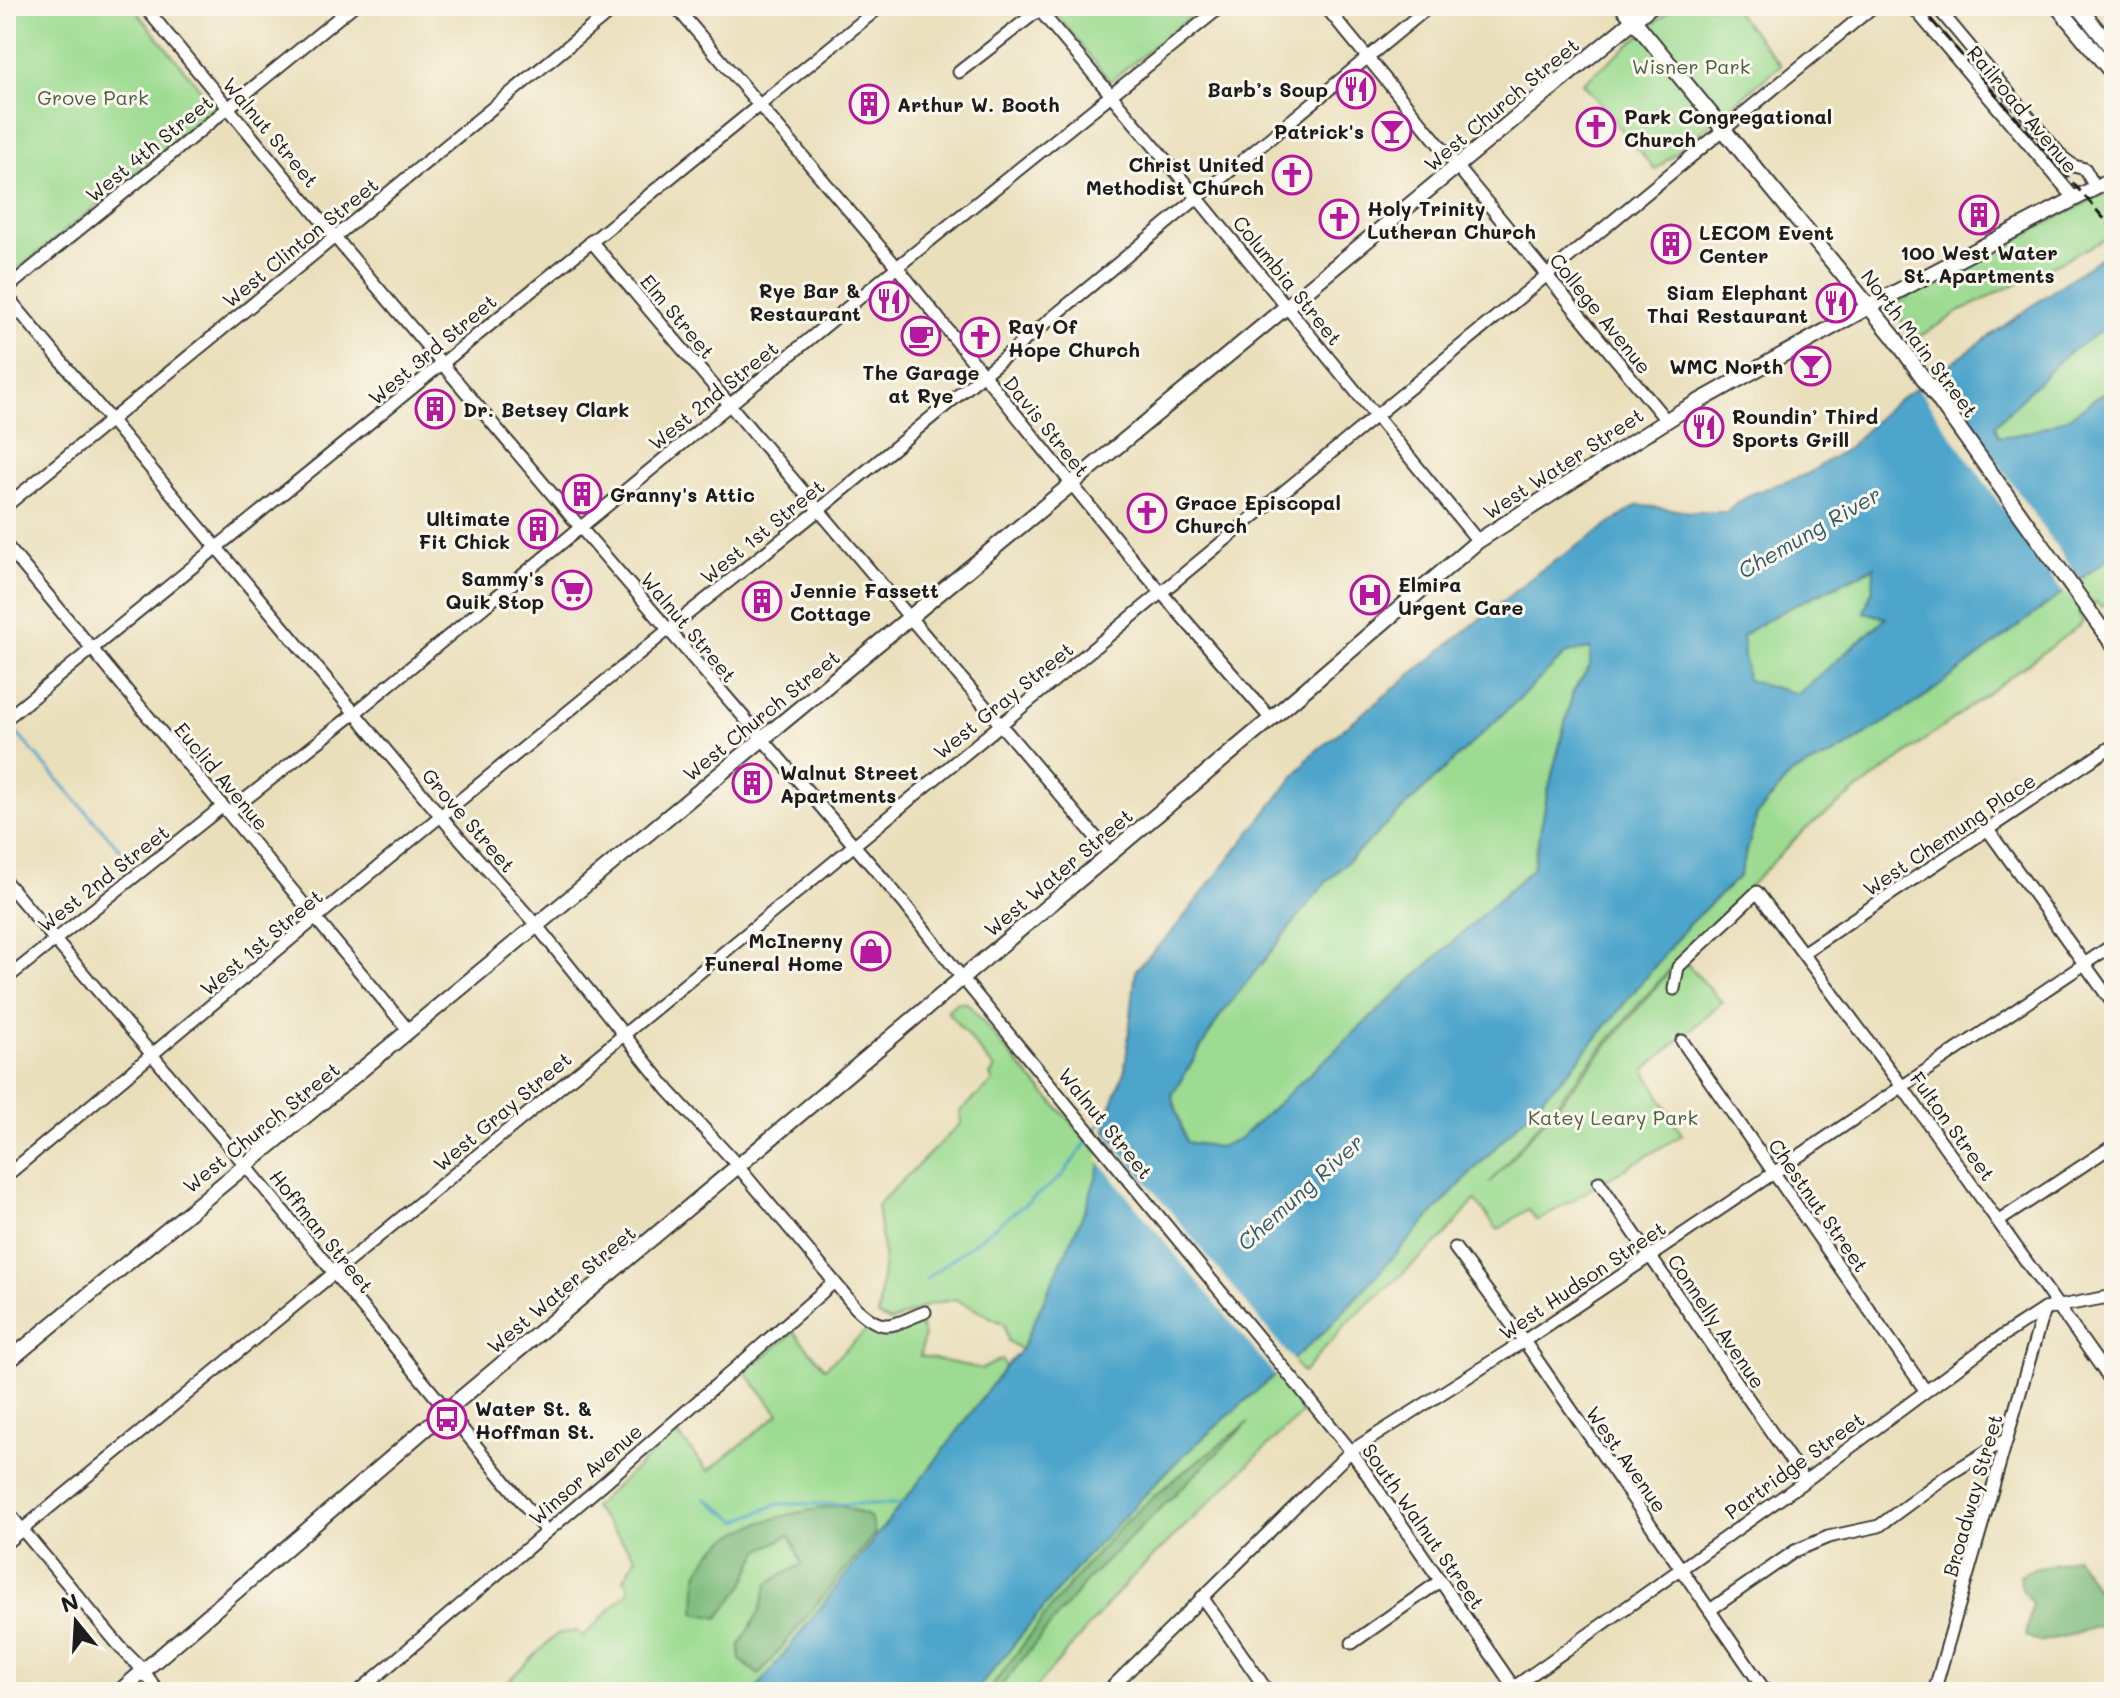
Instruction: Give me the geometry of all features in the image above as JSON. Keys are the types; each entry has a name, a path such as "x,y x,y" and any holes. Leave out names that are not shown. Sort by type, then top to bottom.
{"main road":[{"name":"North Main Street","path":"1622,6 1894,337 2114,646"},
{"name":"West Church Street","path":"6,1363 1651,6"},
{"path":"2057,6 2114,75"},
{"path":"2078,6 2114,51"},
{"name":"West Water Street","path":"119,1692 447,1410 1271,719 1478,541 1666,420 1869,306 2114,178"}],"street":[{"name":"Walnut Street","path":"144,6 580,527 855,846 1296,1383"},
{"name":"West 4th Street","path":"6,292 353,6"},
{"name":"West Clinton Street","path":"6,506 617,6"},
{"name":"Davis Street","path":"675,6 897,267 1162,594 1271,719"},
{"name":"West 3rd Street","path":"6,719 881,6"},
{"name":"West 2nd Street","path":"6,979 53,940 355,713 897,267 1222,6"},
{"name":"College Avenue","path":"1325,6 1666,420"},
{"name":"West 1st Street","path":"6,1176 316,918 819,510 1430,6"},
{"name":"West Gray Street","path":"6,1543 1874,6"},
{"name":"Railroad Avenue","path":"1912,6 2075,199"},
{"path":"1936,6 2063,158 2085,169 2095,187"},
{"name":"Columbia Street","path":"1037,8 1196,196 1478,541"},
{"path":"959,72 1037,8"},
{"path":"1969,73 1982,61"},
{"name":"Elm Street","path":"591,241 1110,854"},
{"name":"Grove Street","path":"6,292 441,816 537,926 669,1091 738,1166 856,1308 873,1324 891,1325 925,1312"},
{"name":"Euclid Avenue","path":"6,545 409,1031"},
{"name":"West Chemung Place","path":"1804,952 2114,745"},
{"path":"1988,830 2114,1005"},
{"name":"Hoffman Street","path":"6,882 246,1166 546,1531"},
{"name":"Fulton Street","path":"1674,989 1678,967 1757,892 1901,1085 2114,1385"},
{"name":"West Hudson Street","path":"1107,1692 1351,1451 1524,1341 2114,944"},
{"name":"Chestnut Street","path":"1682,1041 1925,1390"},
{"path":"1999,1221 2114,1145"},
{"name":"Connelly Avenue","path":"1599,1182 1805,1481"},
{"name":"West Avenue","path":"1455,1248 1524,1341 1710,1610 1762,1691"},
{"name":"Winsor Avenue","path":"358,1692 834,1282"},
{"name":"Partridge Street","path":"1513,1690 1805,1481 1925,1390 2044,1309 2114,1296"},
{"name":"Broadway Street","path":"1934,1692 2044,1309"},
{"name":"South Walnut Street","path":"1296,1383 1351,1451 1513,1690"},
{"path":"1710,1610 1795,1551 1828,1537 1879,1526 1948,1475 2007,1439"},
{"path":"6,1510 144,1671 158,1692"},
{"path":"1352,1643 1440,1581"},
{"path":"1202,1597 1268,1692"}],"green space":[{"name":"Grove Park","path":"6,6 132,6 216,108 6,279"},
{"path":"1050,6 1204,6 1110,81"},
{"name":"Wisner Park","path":"1675,6 1731,6 1781,65 1655,170 1583,83"},
{"path":"2114,188 2114,235 1961,311 1912,341 1896,303"},
{"path":"2114,322 2114,391 2099,396 2077,412 2049,426 1999,437 1995,425 2064,356"},
{"name":"Katey Leary Park","path":"2114,554 2114,597 2101,607 2096,602 2078,614 2083,622 2080,625 1804,830 1681,957 1722,1002 1645,1070 1682,1135 1537,1221 1528,1209 1498,1230 1475,1200 1444,1237 1346,1324 1303,1373 1292,1360 1327,1329 1575,1064 1690,923 1740,876 1757,815 1791,774 1840,751 1926,696","holes":["1676,963 1562,1100 1489,1184"]},
{"path":"1875,567 1873,588 1864,611 1887,618 1798,694 1746,680 1742,636 1790,607"},
{"path":"1590,649 1590,666 1573,692 1548,790 1533,868 1239,1139 1219,1147 1186,1142 1172,1095 1220,1016 1326,882 1567,653"},
{"path":"957,1002 967,1003 1103,1157 1085,1210 1021,1350 1008,1341 1004,1324 955,1299 928,1305 890,1322 878,1316 884,1258 877,1205 961,1123 960,1111 993,1082 990,1075 995,1069 947,1011"},
{"path":"908,1325 921,1326 924,1336 920,1356 982,1369 1002,1359 1005,1367 754,1692 497,1692 557,1634 577,1631 583,1637 627,1593 630,1588 624,1579 636,1557 593,1507 676,1432 708,1471 779,1414 745,1372 794,1332 825,1368 870,1327 886,1331"},
{"path":"1278,1372 1302,1413 1129,1580 1032,1692 975,1692 1083,1560 1177,1461"},
{"path":"1249,1422 1089,1578 996,1692 988,1692 1068,1587 1120,1528 1166,1486"},
{"path":"840,1505 870,1517 875,1533 759,1675 740,1660 740,1645 760,1610 768,1583 802,1564 790,1535 759,1551 744,1585 718,1618 695,1613 698,1575 707,1557 721,1543 739,1532 780,1517"},
{"path":"2076,1557 2110,1610 2104,1624 2039,1642 2026,1636 2032,1604 2022,1589 2019,1575"}],"water":[{"name":"Chemung River","path":"2114,248 2114,322 2064,356 1995,425 1999,437 2040,429 2059,422 2099,396 2114,391 2114,554 1926,696 1840,751 1791,774 1757,815 1740,876 1690,923 1575,1064 1327,1329 1177,1461 1083,1560 975,1692 754,1692 1021,1350 1085,1210 1103,1157 1108,1114 1125,1069 1136,969 1171,933 1311,755 1540,571 1638,505 1692,512 1726,512 1749,495 1807,474 1849,447 1889,407","holes":["1874,567 1873,588 1864,612 1886,618 1798,694 1747,680 1742,636 1790,607","1590,649 1590,666 1573,692 1548,791 1533,868 1239,1139 1219,1147 1186,1142 1172,1095 1220,1016 1326,882 1567,653"]}],"pier":[{"path":"1933,371 2082,583 2065,596 1915,384"},
{"path":"1102,1128 1295,1363 1277,1378 1098,1160"}],"waterway":[{"path":"13,729 124,854"},
{"path":"1093,1133 1108,1114"},
{"path":"926,1279 1061,1177 1089,1139"},
{"path":"705,1498 738,1521 778,1504 902,1504"}],"railway":[{"path":"1919,6 2114,230"}],"place":[{"name":"Barb’s Soup","path":"1356,89"},
{"name":"Arthur W. Booth","path":"869,104"},
{"name":"Park Congregational Church","path":"1596,127"},
{"name":"Patrick's","path":"1392,131"},
{"name":"Christ United Methodist Church","path":"1292,175"},
{"name":"100 West Water St. Apartments","path":"1979,215"},
{"name":"Holy Trinity Lutheran Church","path":"1339,219"},
{"name":"LECOM Event Center","path":"1671,244"},
{"name":"Rye Bar & Restaurant","path":"889,301"},
{"name":"Siam Elephant Thai Restaurant","path":"1836,303"},
{"name":"The Garage at Rye","path":"921,336"},
{"name":"Ray Of Hope Church","path":"980,337"},
{"name":"WMC North","path":"1811,366"},
{"name":"Dr. Betsey Clark","path":"435,409"},
{"name":"Roundin’ Third Sports Grill","path":"1704,427"},
{"name":"Granny's Attic","path":"582,494"},
{"name":"Grace Episcopal Church","path":"1147,513"},
{"name":"Ultimate Fit Chick","path":"538,529"},
{"name":"Sammy's Quik Stop","path":"572,590"},
{"name":"Elmira Urgent Care","path":"1370,595"},
{"name":"Jennie Fassett Cottage","path":"762,601"},
{"name":"Walnut Street Apartments","path":"752,783"},
{"name":"McInerny Funeral Home","path":"871,951"},
{"name":"Water St. & Hoffman St.","path":"447,1419"}]}
